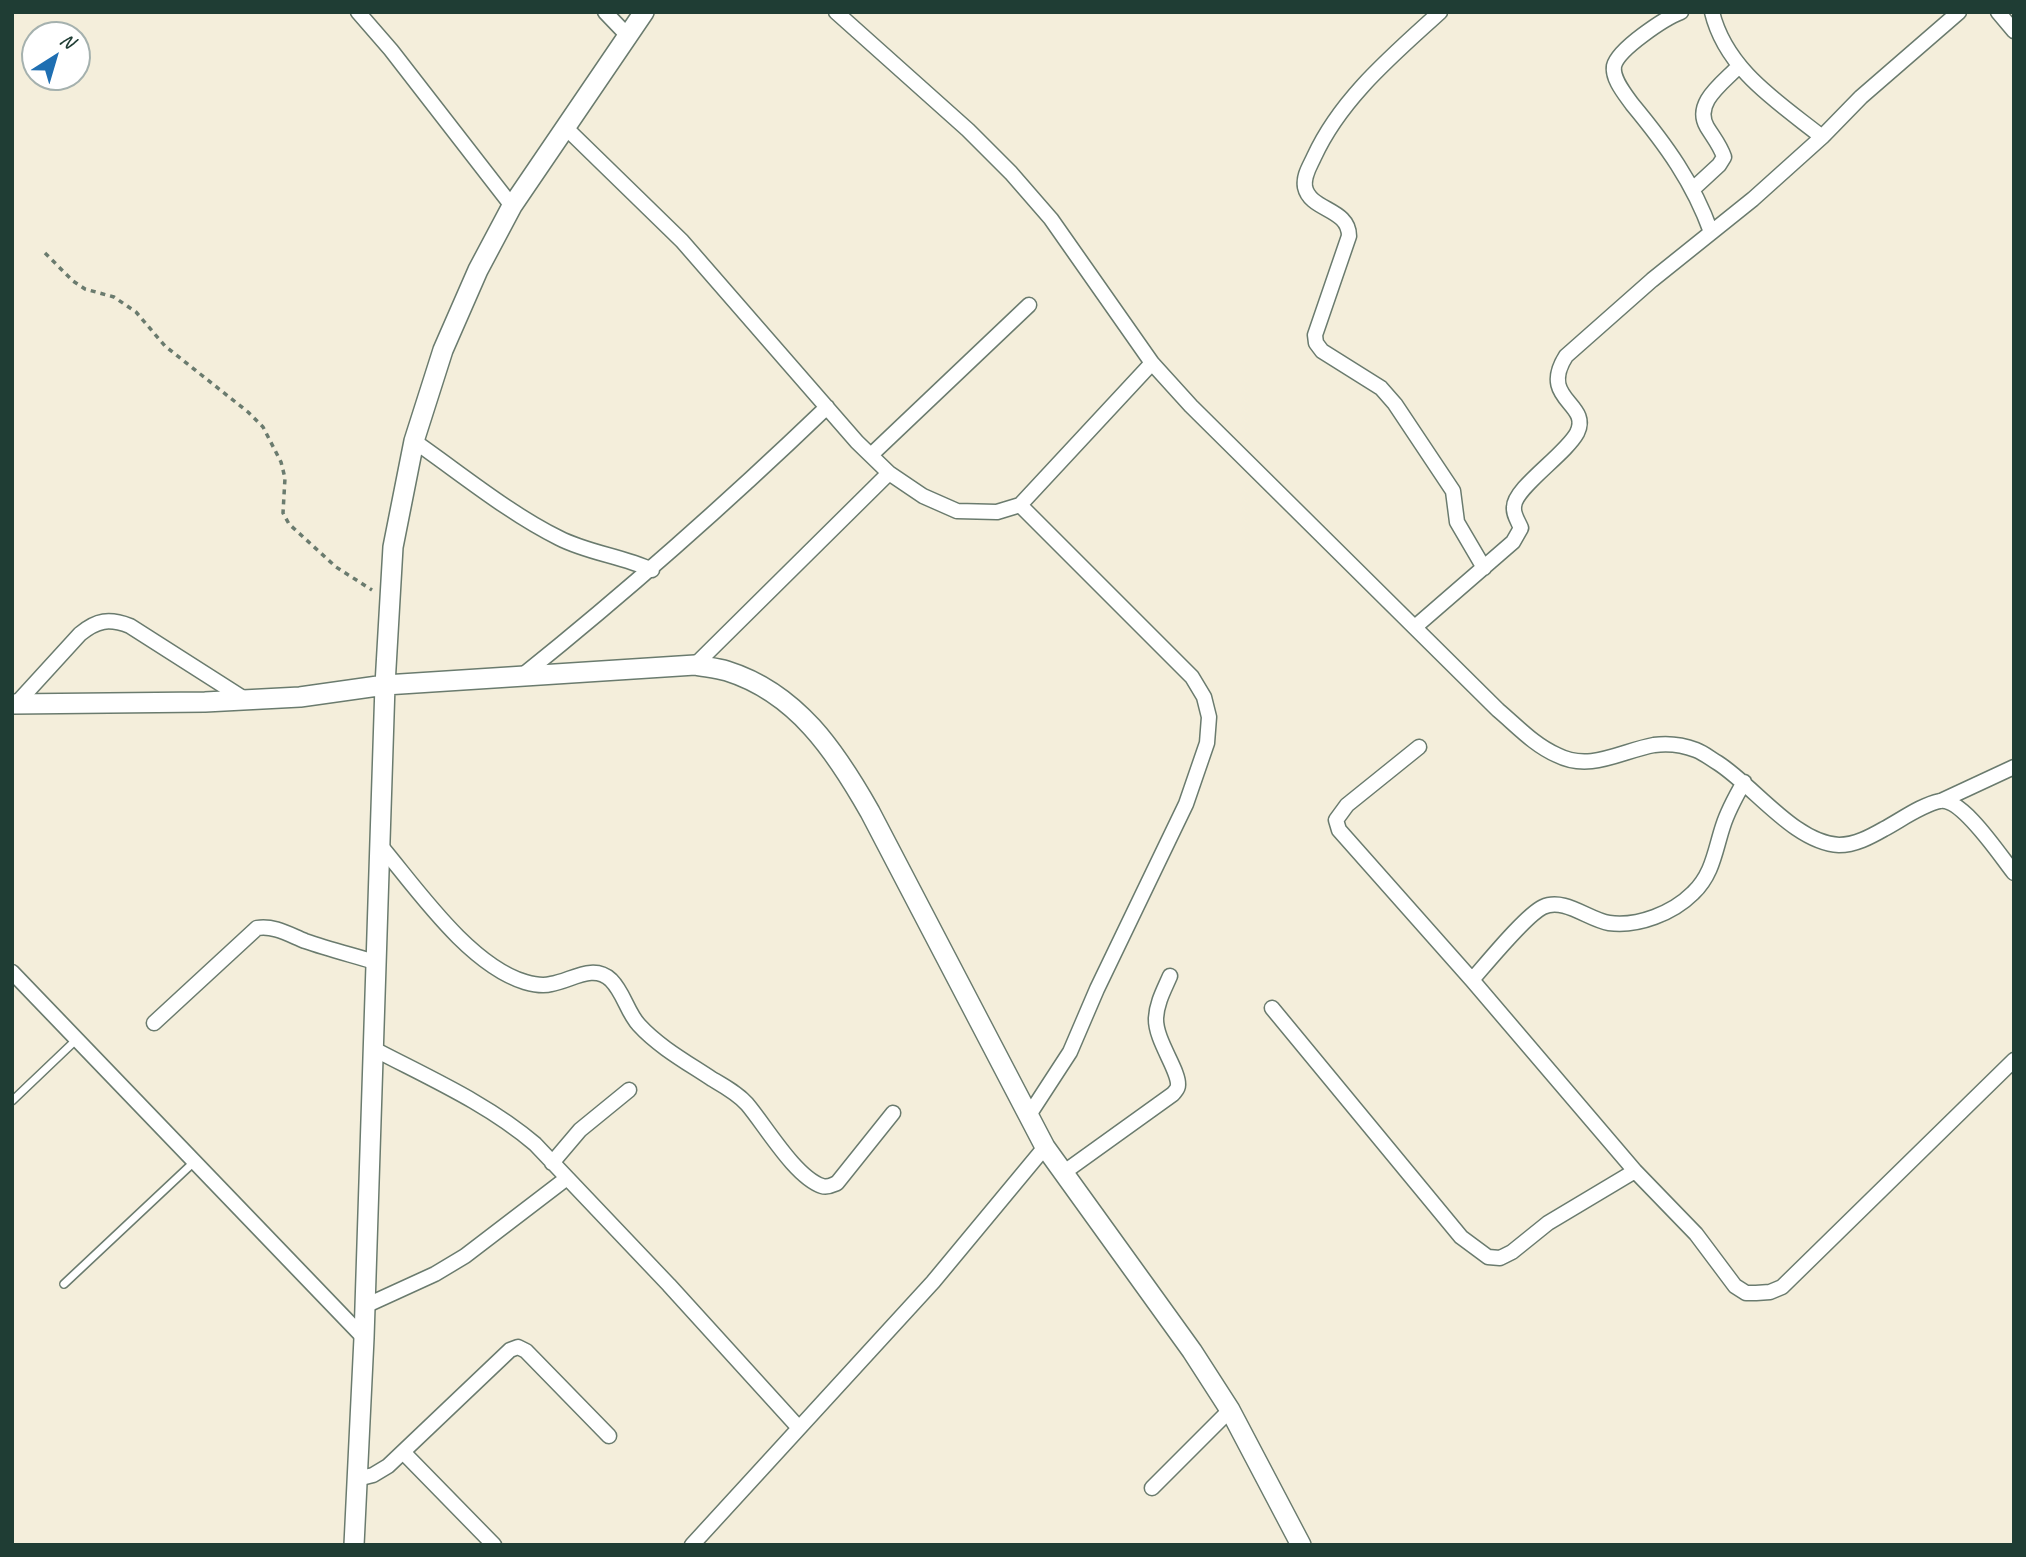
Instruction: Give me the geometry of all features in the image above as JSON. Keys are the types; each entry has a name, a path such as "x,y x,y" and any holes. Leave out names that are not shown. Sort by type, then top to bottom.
{"street":[{"path":"358,12 424,91 512,206"},
{"path":"605,12 628,36"},
{"path":"354,1545 364,1339 385,685 393,547 414,441 443,350 478,270 512,206 644,12"},
{"path":"836,12 1012,173 1067,241 1152,363 1191,406 1498,710 1534,741 1558,756 1585,763 1655,745 1677,745 1699,751 1744,782 1794,827 1814,839 1840,845 1864,840 1927,806 2014,767"},
{"path":"1440,12 1393,55 1337,117 1305,176 1305,187 1309,195 1340,216 1347,222 1349,229 1349,236 1315,335 1316,344 1322,351 1381,388 1395,404 1453,491 1457,522 1483,568"},
{"path":"1681,12 1660,23 1629,47 1618,58 1615,74 1627,97 1661,139 1693,189 1711,232"},
{"path":"1713,12 1720,37 1738,67 1822,137"},
{"path":"1415,627 1518,536 1521,528 1514,512 1517,496 1569,445 1578,431 1579,414 1564,398 1557,377 1559,367 1566,356 1822,137 1861,97 1959,12"},
{"path":"1998,12 2014,31"},
{"path":"1693,189 1724,157 1720,146 1705,125 1701,113 1704,103 1738,67"},
{"path":"566,128 682,241 827,407 889,473 923,496 957,512 997,512 1020,505 1152,363"},
{"path":"872,455 1029,305"},
{"path":"523,675 652,570 725,505 827,407"},
{"path":"414,441 559,538 583,548 628,559 652,570"},
{"path":"695,664 889,473"},
{"path":"1020,505 1192,677 1204,697 1209,718 1207,743 1186,804 1097,989 1070,1052 1029,1115"},
{"path":"14,704 80,634 91,625 105,620 130,626 246,700"},
{"path":"14,704 300,697 385,685 695,664 728,671 763,688 794,710 818,732 842,762 1045,1147 1192,1351 1230,1410 1301,1545"},
{"path":"1419,747 1347,805 1336,820 1339,830 1472,980 1635,1171 1696,1234 1735,1286 1746,1293 1770,1292 1782,1287 2014,1060"},
{"path":"1472,980 1531,916 1544,906 1558,904 1610,923 1643,920 1670,911 1694,893 1710,870 1718,850 1722,828 1744,782"},
{"path":"1943,800 1956,805 1969,817 2014,873"},
{"path":"380,845 459,938 507,975 527,983 550,985 587,973 601,973 611,980 638,1024 672,1052 736,1094 805,1174 820,1185 829,1187 837,1183 893,1113"},
{"path":"154,1023 257,928 265,926 375,962"},
{"path":"12,972 364,1339"},
{"path":"1063,1174 1178,1088 1178,1080 1160,1042 1156,1020 1159,1001 1170,976"},
{"path":"1272,1007 1461,1237 1488,1257 1500,1258 1512,1252 1548,1223 1635,1171"},
{"path":"372,1048 515,1127 678,1294 799,1428"},
{"path":"552,1163 580,1130 629,1090"},
{"path":"692,1545 933,1282 1045,1147"},
{"path":"365,1306 435,1275 465,1256 567,1178"},
{"path":"356,1479 373,1475 388,1466 510,1350 518,1348 526,1351 609,1436"},
{"path":"1152,1488 1230,1410"},
{"path":"404,1453 494,1545"}],"lane":[{"path":"12,1101 77,1039"},
{"path":"64,1284 194,1161"}],"path":[{"path":"46,253 85,289 114,297 136,312 165,346 263,427 281,462 285,478 283,513 289,524 336,567 361,585 390,599"}]}
